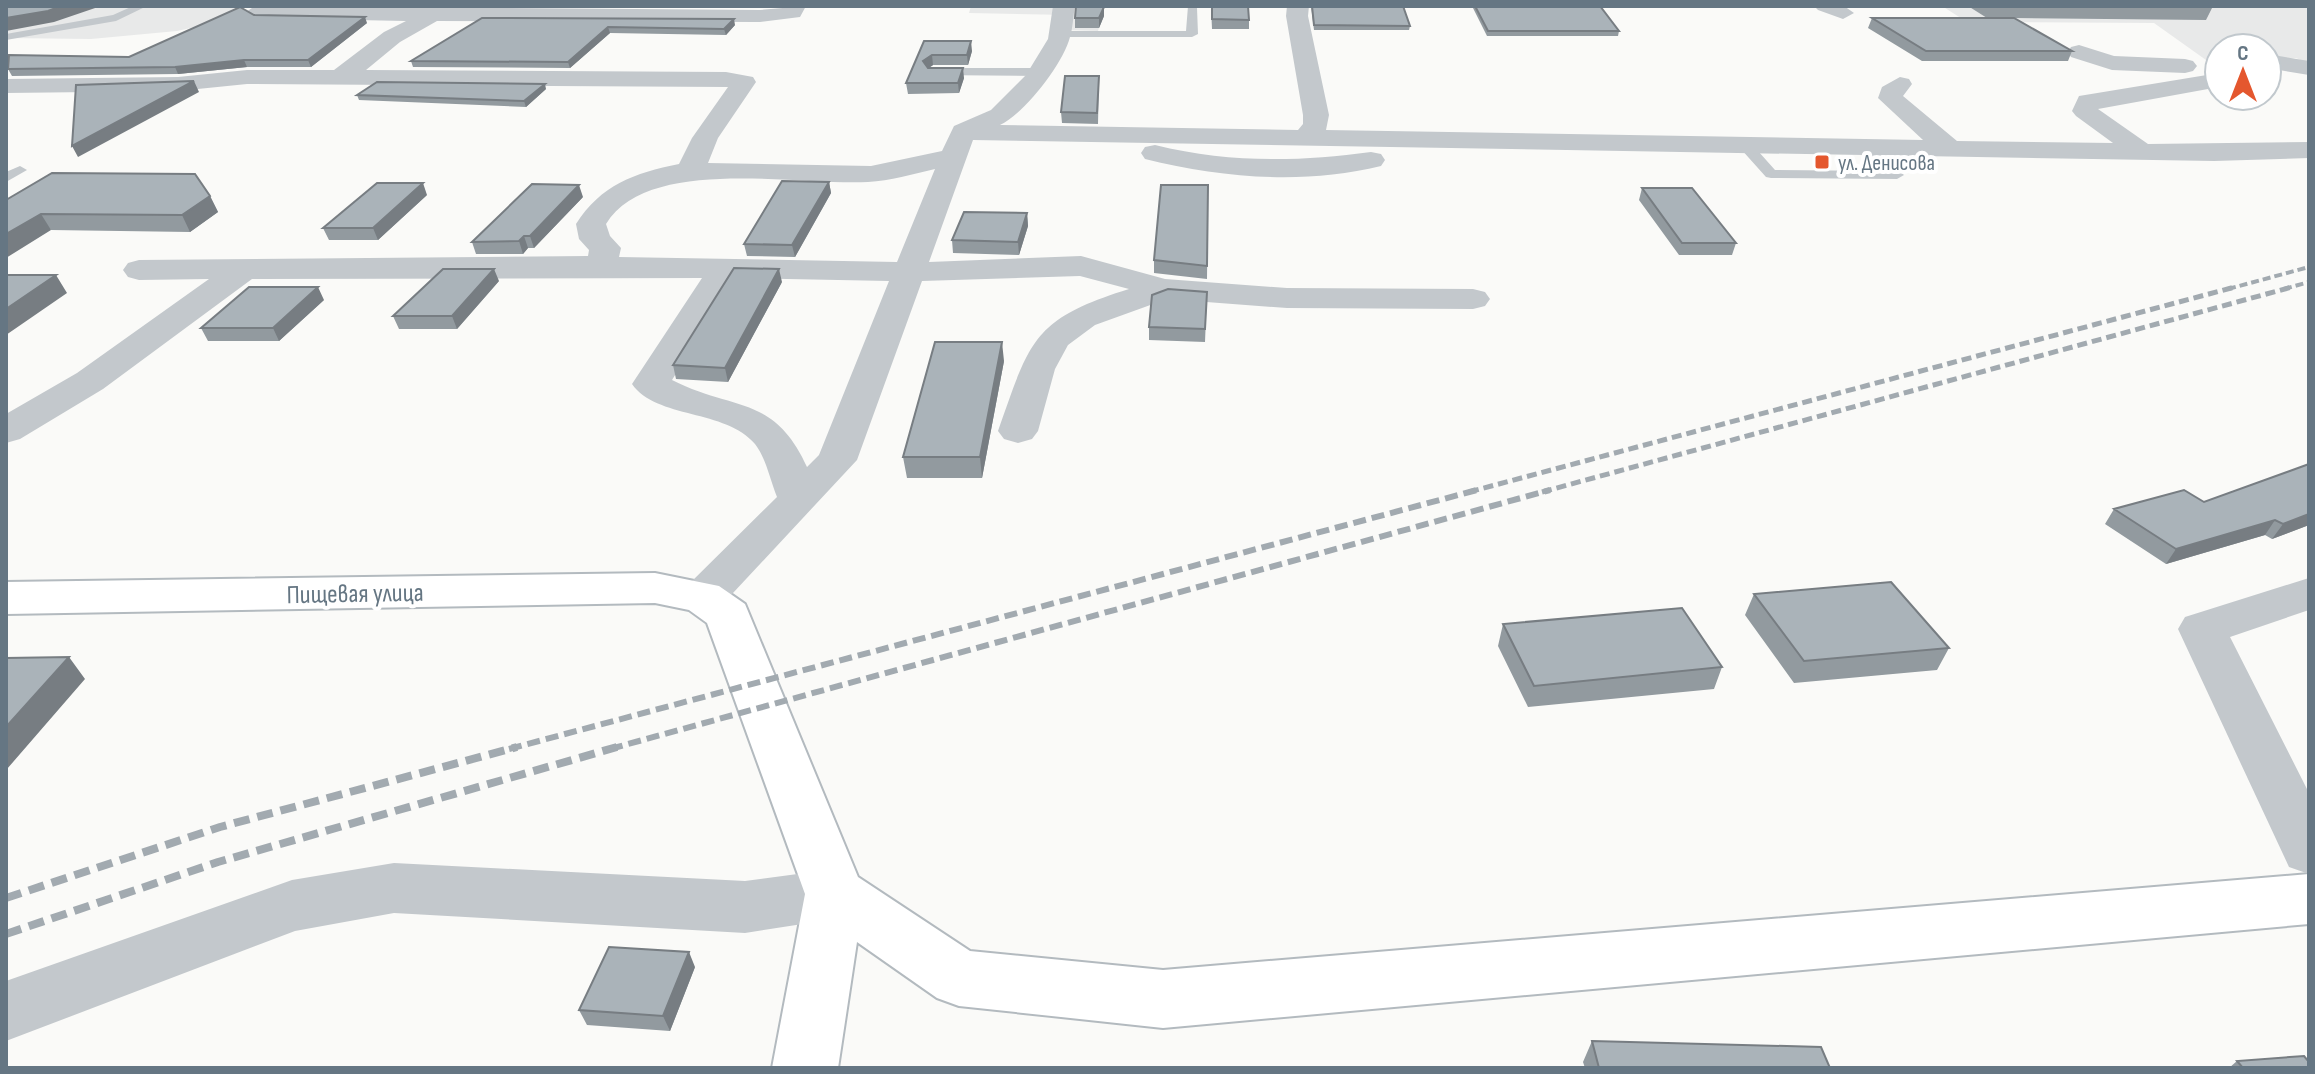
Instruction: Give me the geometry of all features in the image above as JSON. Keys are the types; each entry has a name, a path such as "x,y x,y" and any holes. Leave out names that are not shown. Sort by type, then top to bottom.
{"main road":[{"name":"Пищевая улица","path":"6,598 655,588 703,597"},
{"path":"703,597 728,615 835,894 805,1068"},
{"path":"835,894 959,978 1163,999 2309,899"}],"street":[{"path":"257,12 760,16 792,12 795,6"},
{"path":"703,597 837,460 959,144 1000,115 1039,72 1060,34 1064,6"},
{"path":"1298,6 1297,16 1316,115 1316,125 1306,137"},
{"path":"339,77 392,37 433,15"},
{"path":"2079,52 2112,63 2203,65"},
{"path":"2283,67 2308,76"},
{"path":"2283,77 2308,76"},
{"path":"6,86 178,84 247,77 726,79 744,82 705,138 699,156 688,171"},
{"path":"2141,151 2085,111 2088,101 2203,83"},
{"path":"1900,84 1891,92 1890,98 1949,148"},
{"path":"1104,134 1194,164 1243,170 1306,169 1492,140"},
{"path":"602,266 605,248 595,239 591,224 597,212 610,199 652,178 688,171 871,174 959,144 1104,134 2141,151 2309,150"},
{"path":"871,174 933,211"},
{"path":"139,270 602,266 911,272 1081,266 1164,289 1287,298 1473,299"},
{"path":"725,268 651,384 665,393 748,421 769,436 799,499"},
{"path":"6,431 90,381 244,269"},
{"path":"1018,431 1045,350 1058,335 1076,320 1164,289"},
{"path":"2309,593 2202,629 2309,850"},
{"path":"6,1011 292,906 394,888 745,907 835,894"}],"lane":[{"path":"6,37 116,18 142,6"},
{"path":"1060,34 1192,34 1192,8"},
{"path":"933,72 1039,72"},
{"path":"1745,145 1771,174 1897,175 1867,147"},
{"path":"6,178 20,170"}],"shaded area":[{"path":"6,6 244,6 204,25 177,31 91,39 6,38"},
{"path":"971,6 1105,6 1098,31 1063,30 1069,15 969,13"},
{"path":"1942,6 2309,6 2309,64 2296,58 2283,58 2283,32 2203,32 2203,58 2154,23 1967,22"}],"building":[{"path":"6,6 61,6 6,18"},
{"path":"1076,6 1104,7 1099,18 1075,18"},
{"path":"1212,6 1248,6 1249,20 1212,19"},
{"path":"1312,6 1403,6 1410,26 1314,25"},
{"path":"1475,6 1600,6 1619,31 1488,31"},
{"path":"240,7 254,15 365,17 308,60 244,60 175,67 8,69 9,55 129,57"},
{"path":"482,18 734,19 724,29 608,27 568,62 411,61"},
{"path":"1872,18 2014,18 2072,51 1926,51"},
{"path":"924,41 971,41 967,55 932,55 923,61 928,68 963,68 958,83 906,83"},
{"path":"1065,76 1099,76 1097,113 1061,112"},
{"path":"194,81 72,146 76,85"},
{"path":"377,82 545,84 524,101 357,95"},
{"path":"52,173 195,174 210,196 182,215 41,214 6,234 6,200"},
{"path":"782,181 829,182 792,245 744,244"},
{"path":"377,183 423,183 373,228 323,228"},
{"path":"532,184 579,185 530,236 524,236 519,241 472,242"},
{"path":"1161,185 1208,185 1207,266 1154,260"},
{"path":"1642,188 1692,188 1736,243 1682,243"},
{"path":"964,212 1027,213 1018,242 952,240"},
{"path":"734,268 779,269 725,368 673,365"},
{"path":"443,269 494,269 452,316 393,316"},
{"path":"6,275 56,275 6,309"},
{"path":"249,287 318,287 273,328 201,328"},
{"path":"1168,289 1207,292 1205,329 1149,327 1152,295"},
{"path":"935,342 1002,342 980,457 903,457"},
{"path":"2309,464 2309,514 2283,524 2275,520 2176,549 2114,509 2184,490 2204,502"},
{"path":"1891,582 1949,648 1804,661 1754,594"},
{"path":"1682,608 1722,667 1534,686 1503,624"},
{"path":"69,657 6,727 6,658"},
{"path":"609,947 689,952 663,1016 579,1010"},
{"path":"1592,1041 1821,1047 1830,1068 1599,1068"},
{"path":"2304,1056 2309,1068 2243,1068 2237,1061"}],"railway":[{"path":"2228,289 2309,267"},
{"path":"2284,289 2309,282"},
{"path":"1469,492 2235,287"},
{"path":"1542,492 2292,287"},
{"path":"509,749 1477,490"},
{"path":"611,749 1550,490"},
{"path":"6,898 220,827 517,747"},
{"path":"611,749 617,747"},
{"path":"6,934 218,862 611,749"}],"place":[{"name":"ул. Денисова","path":"1822,162"}]}
